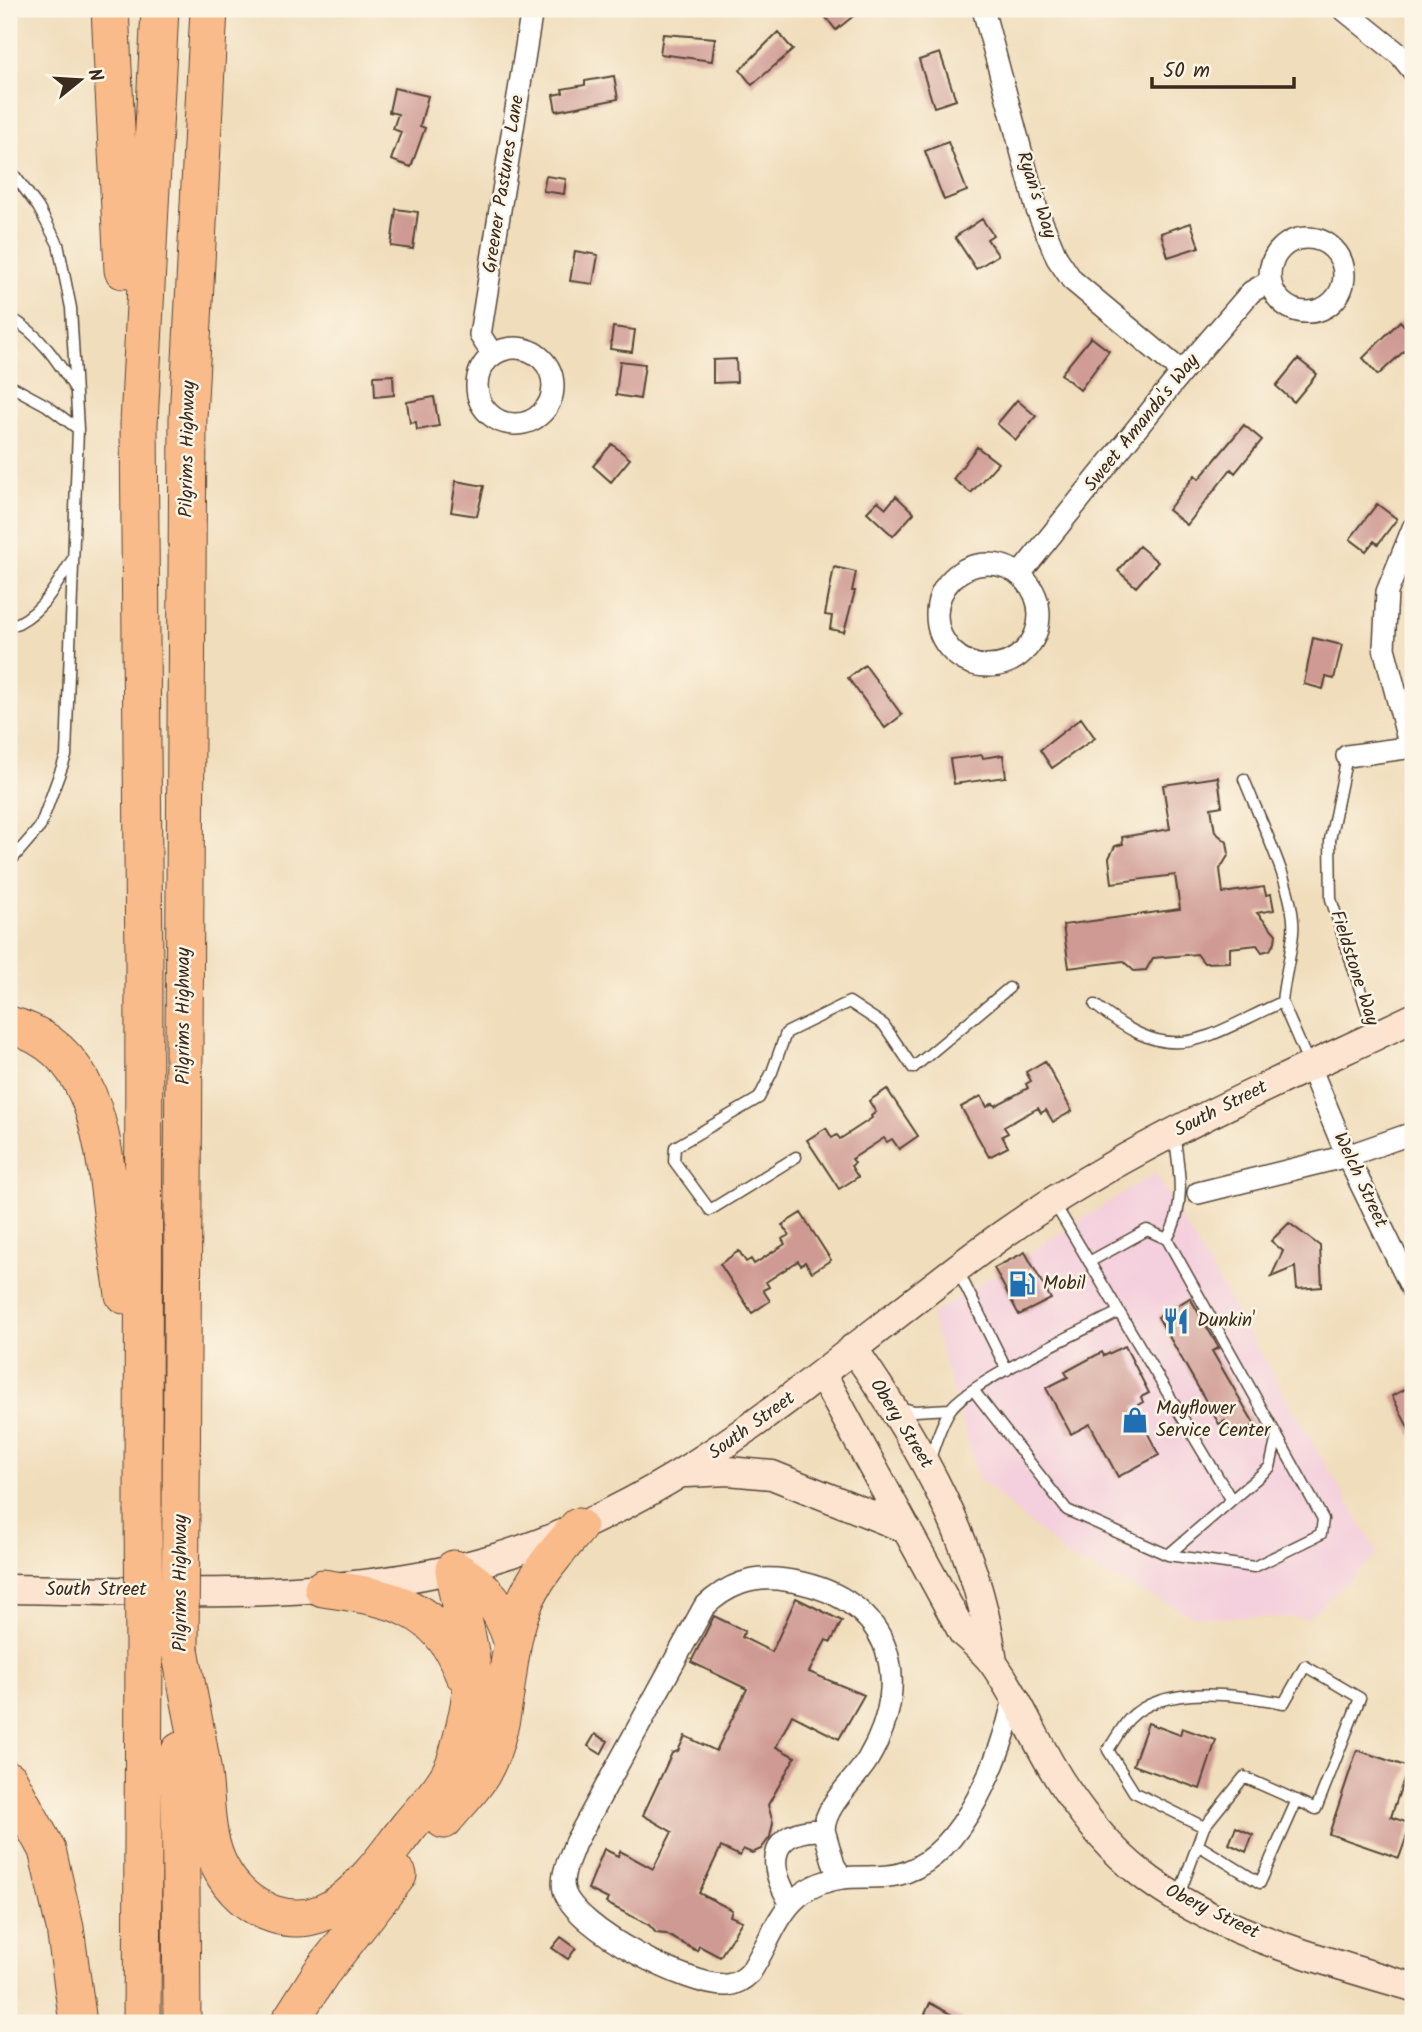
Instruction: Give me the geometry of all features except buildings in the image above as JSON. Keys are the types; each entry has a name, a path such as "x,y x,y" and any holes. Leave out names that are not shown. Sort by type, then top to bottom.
{"highway":[{"path":"110,9 138,592"},
{"name":"Pilgrims Highway","path":"142,2023 144,964 138,592 143,305 160,9"},
{"name":"Pilgrims Highway","path":"182,2023 180,1649 188,419 209,9"},
{"path":"9,1025 53,1045 72,1068 99,1124 106,1155 143,1423"},
{"path":"289,2023 321,1973 482,1773 499,1718 512,1641 522,1609 538,1575 578,1527"},
{"path":"454,1569 474,1580 486,1592 502,1614 512,1641"},
{"path":"180,1649 203,1775 208,1829 216,1859 230,1884 243,1899 261,1912 274,1916 313,1915 336,1906 354,1891 448,1778 467,1717 470,1654 454,1569"},
{"path":"323,1588 399,1603 428,1618 455,1655 468,1698"},
{"path":"9,1780 33,1820 54,1877 65,1928 78,2023"}],"main road":[{"name":"South Street","path":"9,1589 258,1591 323,1588 454,1569 517,1551 578,1527 684,1473 738,1437 1005,1233 1119,1162 1413,1018"},
{"name":"Obery Street","path":"853,1348 928,1465 947,1504 988,1616 993,1663"},
{"name":"Obery Street","path":"822,1374 963,1633 993,1663 1053,1771 1086,1817 1129,1864 1178,1898 1272,1941 1413,1987"},
{"path":"684,1473 736,1471 772,1475 907,1528"}],"street":[{"name":"Greener Pastures Lane","path":"494,355 480,335 532,9"},
{"name":"Ryan's Way","path":"983,9 1037,210 1057,258 1072,280 1182,372"},
{"path":"1343,9 1400,55 1413,71"},
{"name":"Sweet Amanda's Way","path":"1020,574 1182,372 1251,292 1270,281"},
{"name":"Fieldstone Way","path":"1347,756 1412,747 1384,648 1387,592 1413,528"},
{"path":"989,562 1006,566 1020,574 1032,587 1038,603 1039,620 1035,637 1025,651 1011,661 995,666 962,660 949,649 940,634 936,617 938,600 945,585 957,573 972,565 989,562"},
{"name":"Welch Street","path":"1310,1067 1347,1156 1413,1291"},
{"path":"1198,1193 1347,1156 1413,1133"},
{"path":"842,1878 834,1864 824,1830 827,1816 868,1759 884,1722 892,1675 887,1646 881,1633 864,1614 827,1591 781,1579 737,1583 724,1589 704,1607 575,1843 564,1873 563,1887 580,1915 601,1932 681,1974 727,1984 741,1982 750,1973 790,1902 812,1887 842,1878 875,1878 906,1872 920,1866 942,1848 962,1824 990,1772 1014,1699"},
{"path":"790,1902 775,1874 777,1852 784,1842 796,1834 824,1830"}],"lane":[{"path":"9,167 38,206 58,244 71,308 78,429 66,756 40,827 9,863"},
{"path":"9,317 22,324 50,350 77,391"},
{"path":"9,385 46,405 78,429"},
{"path":"9,627 30,617 46,601 73,559"},
{"name":"Fieldstone Way","path":"1347,756 1331,840 1331,899 1375,1036"},
{"path":"1244,779 1289,893 1293,932 1286,962 1282,1002 1310,1067"},
{"path":"796,1157 710,1210 674,1161 673,1152 676,1147 759,1098 786,1033 849,1002 884,1025 914,1068 1009,988"},
{"path":"1095,1005 1122,1027 1152,1041 1187,1044 1282,1002"},
{"path":"1167,1239 1177,1222 1181,1184 1174,1133"},
{"path":"1054,1203 1231,1499"},
{"path":"974,1391 1067,1510 1168,1555 1254,1567 1321,1534 1323,1519 1167,1239 1147,1230 1089,1262"},
{"path":"958,1270 1003,1372"},
{"path":"928,1465 950,1409 1003,1372 1119,1312"},
{"path":"890,1404 915,1411 950,1409"},
{"path":"1168,1555 1270,1467 1277,1436"},
{"path":"1178,1898 1204,1827 1244,1777 1316,1809 1360,1698 1305,1667 1284,1703 1244,1695 1163,1697 1130,1718 1108,1750 1134,1792 1204,1827"},
{"path":"1198,1846 1260,1883 1297,1800"}],"shaded area":[{"path":"1155,1173 1378,1554 1307,1618 1194,1616 1071,1559 978,1478 931,1315"}],"place":[{"name":"Mobil","path":"1022,1284"},
{"name":"Dunkin'","path":"1176,1321"},
{"name":"Mayflower Service Center","path":"1135,1420"}]}
